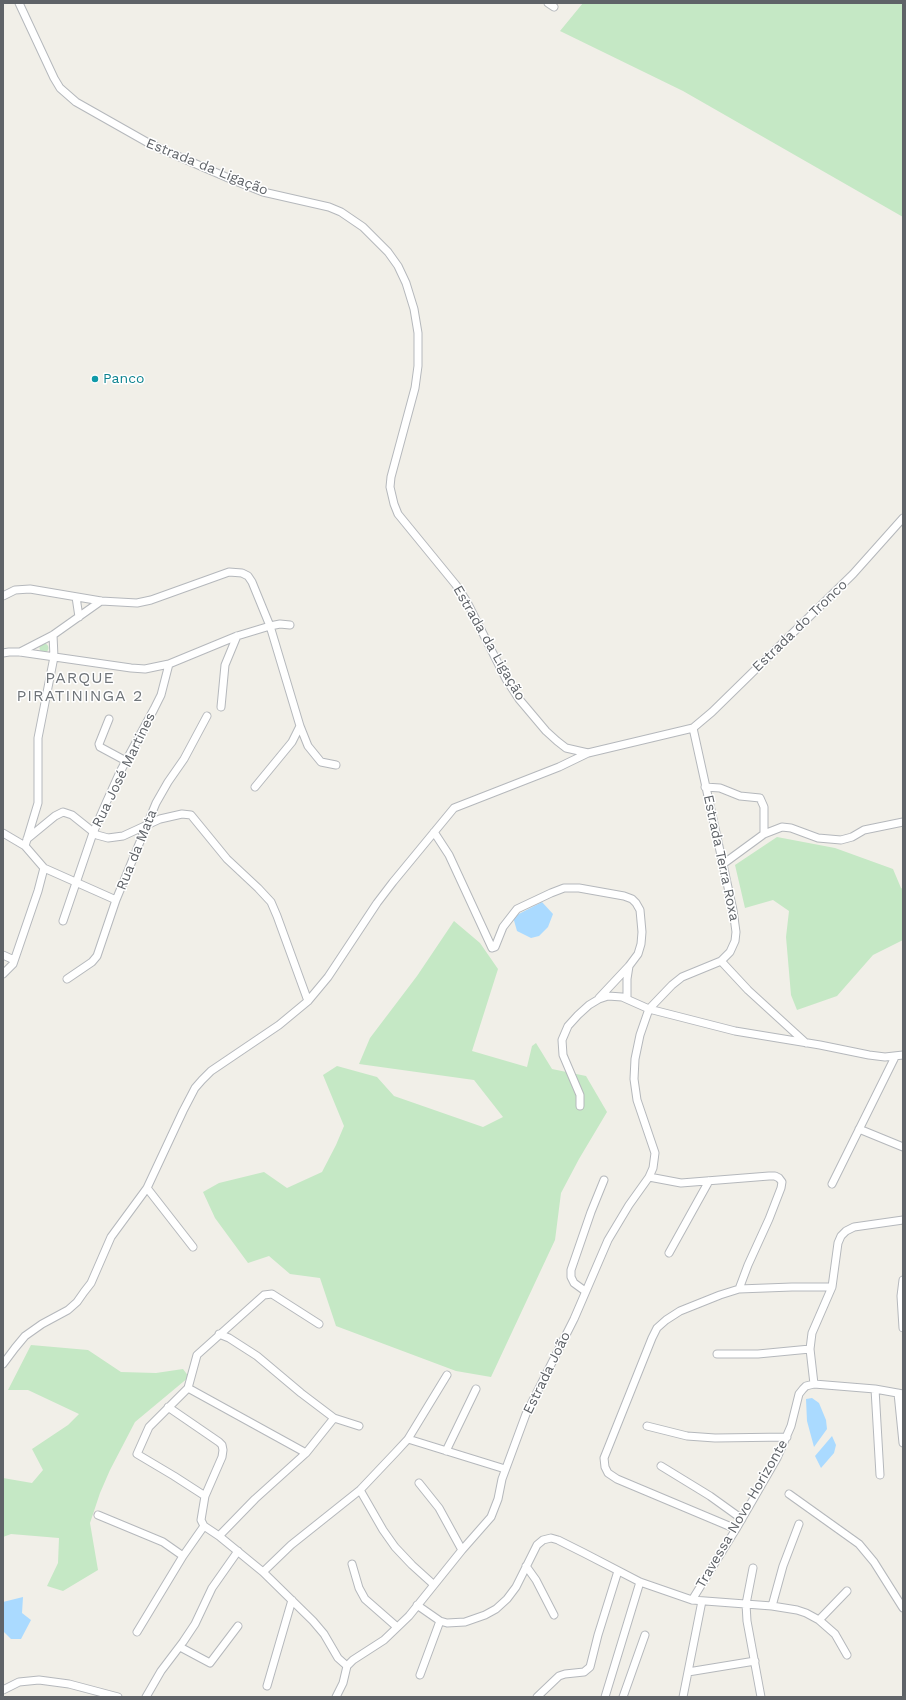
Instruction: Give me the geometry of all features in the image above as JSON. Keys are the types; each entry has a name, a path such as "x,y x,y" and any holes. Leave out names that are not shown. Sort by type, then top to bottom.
{"street":[{"name":"Estrada da Ligação","path":"19,3 54,78 60,88 76,102 152,145 233,180 263,192 329,207 341,212 363,227 388,252 398,266 406,283 414,308 418,333 418,366 415,388 390,486 394,504 398,514 456,585 467,602 506,679 519,699 557,741 566,748 588,753"},
{"name":"Estrada do Tronco","path":"693,728 712,712 853,574 903,518"},
{"path":"3,596 15,590 30,589 101,601 137,603 151,600 222,574 235,572 248,576 252,582 270,626 300,726 308,746 321,762 336,765"},
{"path":"76,597 79,617"},
{"path":"20,652 53,635 101,601"},
{"path":"3,653 20,652 138,669 169,664 237,636 270,626 280,624 290,625"},
{"path":"26,842 38,803 38,738 54,657 53,635"},
{"path":"221,707 225,665 237,636"},
{"name":"Rua José Martines","path":"63,921 93,833 126,761 158,702 169,664"},
{"name":"Rua da Mata","path":"67,979 92,962 97,956 116,900 162,791 184,759 207,716"},
{"path":"109,719 99,744 100,747 126,761"},
{"path":"255,787 292,742 300,726"},
{"path":"3,1364 25,1336 42,1324 68,1310 77,1302 91,1283 111,1237 147,1188 195,1088 211,1071 279,1025 308,1001 328,977 377,903 454,808 559,767 588,753 693,728"},
{"name":"Estrada Terra Roxa","path":"693,728 705,787 734,910 736,932 730,952 721,962"},
{"path":"705,787 720,788 740,796 760,798 764,807 764,834"},
{"path":"26,842 55,816 63,812 72,815 93,833 102,837 114,838 123,836 147,824 176,815 191,815 227,859 258,888 270,902 277,916 308,1001"},
{"path":"723,864 764,834 782,827 792,828 818,838 841,840 852,837 864,830 903,822"},
{"path":"434,832 449,855 492,948 495,947 503,927 517,910 564,888 579,888 624,896 632,899 640,910 642,921 641,944 638,954 629,966 599,998 589,1005 568,1026 562,1040 563,1055 580,1095 580,1106"},
{"path":"3,833 26,842 44,868 116,900"},
{"path":"3,974 13,964 44,868"},
{"path":"3,955 14,960"},
{"path":"649,1009 672,985 682,977 721,962 748,990 806,1043"},
{"path":"627,998 626,979 629,966"},
{"path":"599,998 616,996 627,998 649,1009 735,1031 868,1055 895,1057 903,1055"},
{"name":"Estrada João","path":"347,1666 353,1660 384,1640 397,1627 491,1517 498,1500 500,1485 505,1469 526,1414 574,1319 608,1240 620,1219 649,1177 653,1168 655,1153 639,1107 634,1079 635,1059 640,1035 649,1009"},
{"path":"832,1184 895,1057"},
{"path":"859,1129 903,1147"},
{"path":"649,1177 681,1183 769,1176 780,1178 782,1182 781,1188 769,1220 748,1265 739,1289"},
{"path":"585,1291 574,1283 571,1277 571,1270 604,1180"},
{"path":"669,1253 709,1181"},
{"path":"147,1188 193,1247"},
{"path":"901,1394 874,1389 814,1384 810,1349 812,1333 832,1287 838,1243 841,1236 846,1230 854,1227 903,1220"},
{"path":"903,1280 901,1296 903,1328"},
{"path":"736,1529 617,1479 608,1473 605,1467 604,1458 657,1328 666,1320 680,1311 739,1289 792,1286 832,1287"},
{"path":"205,1496 137,1454 149,1427 188,1388 197,1355 264,1295 268,1293 272,1294 319,1324"},
{"path":"219,1334 229,1338 257,1356 301,1393 334,1418 360,1426"},
{"path":"717,1354 758,1354 810,1349"},
{"path":"263,1572 291,1545 360,1490 408,1439 447,1375"},
{"name":"Travessa Novo Horizonte","path":"692,1600 742,1519 787,1437 799,1394 806,1386 814,1384"},
{"path":"903,1385 901,1394 903,1443"},
{"path":"188,1388 306,1453"},
{"path":"446,1451 476,1389"},
{"path":"874,1389 880,1475"},
{"path":"168,1407 220,1442 222,1445 222,1457 205,1496 201,1520 204,1526 219,1536 263,1572 324,1634 336,1654 347,1666 343,1683 336,1697"},
{"path":"219,1536 255,1499 306,1453 334,1418"},
{"path":"647,1426 687,1436 715,1438 787,1437"},
{"path":"408,1439 505,1469"},
{"path":"661,1466 710,1496 742,1519"},
{"path":"419,1483 439,1508 462,1550"},
{"path":"360,1490 383,1530 395,1547 433,1584"},
{"path":"789,1494 859,1544 874,1562 903,1608"},
{"path":"98,1515 162,1542 183,1556"},
{"path":"772,1606 783,1566 799,1524"},
{"path":"137,1632 183,1556 204,1526"},
{"path":"417,1605 440,1620 452,1623 475,1620 496,1609 507,1599 516,1587 537,1546 543,1540 551,1538 558,1540 640,1582 692,1600 772,1606 797,1610 819,1620 835,1634 847,1655"},
{"path":"146,1697 161,1671 195,1624 212,1588 238,1551"},
{"path":"352,1564 359,1588 365,1599 397,1627"},
{"path":"526,1566 536,1580 554,1615"},
{"path":"753,1568 746,1604 750,1641 761,1697"},
{"path":"537,1697 559,1676 584,1672 590,1667 598,1635 618,1571"},
{"path":"605,1697 640,1582"},
{"path":"819,1620 847,1591"},
{"path":"267,1686 292,1600"},
{"path":"683,1697 702,1601"},
{"path":"420,1674 440,1620"},
{"path":"180,1646 210,1663 238,1626"},
{"path":"624,1697 645,1635"},
{"path":"688,1672 755,1661"},
{"path":"3,1690 20,1682 39,1680 69,1684 118,1697"}],"green space":[{"path":"583,3 903,3 903,217 683,91 560,31"},
{"path":"44,643 49,648 44,653 39,648"},
{"path":"777,837 835,848 893,869 901,888 903,889 903,940 873,955 837,996 797,1010 791,995 786,937 789,911 773,900 745,908 735,865"},
{"path":"454,921 480,943 498,969 472,1051 527,1067 532,1046 536,1043 552,1069 586,1076 607,1112 561,1193 555,1240 491,1377 456,1371 336,1326 320,1278 290,1274 269,1256 248,1263 215,1218 203,1192 219,1183 264,1172 287,1188 322,1172 344,1126 323,1075 337,1066 377,1077 394,1096 483,1127 503,1117 474,1080 359,1064 370,1038 417,976"},
{"path":"31,1345 88,1350 121,1372 156,1373 183,1369 189,1377 135,1422 110,1470 100,1493 90,1523 98,1570 63,1591 47,1586 58,1563 59,1538 11,1534 3,1537 3,1478 32,1483 43,1470 32,1449 68,1425 79,1414 28,1390 8,1390"}],"water":[{"path":"542,902 553,914 548,927 539,936 531,938 517,931 513,917"},
{"path":"812,1398 819,1403 826,1420 827,1429 814,1447 807,1421 806,1399"},
{"path":"832,1436 836,1445 834,1453 821,1468 815,1456"},
{"path":"23,1597 22,1613 31,1620 21,1639 11,1639 3,1631 3,1602"}],"place":[{"name":"Panco","path":"95,379"}],"district":[{"name":"PARQUE PIRATININGA 2","path":"80,687"}]}
